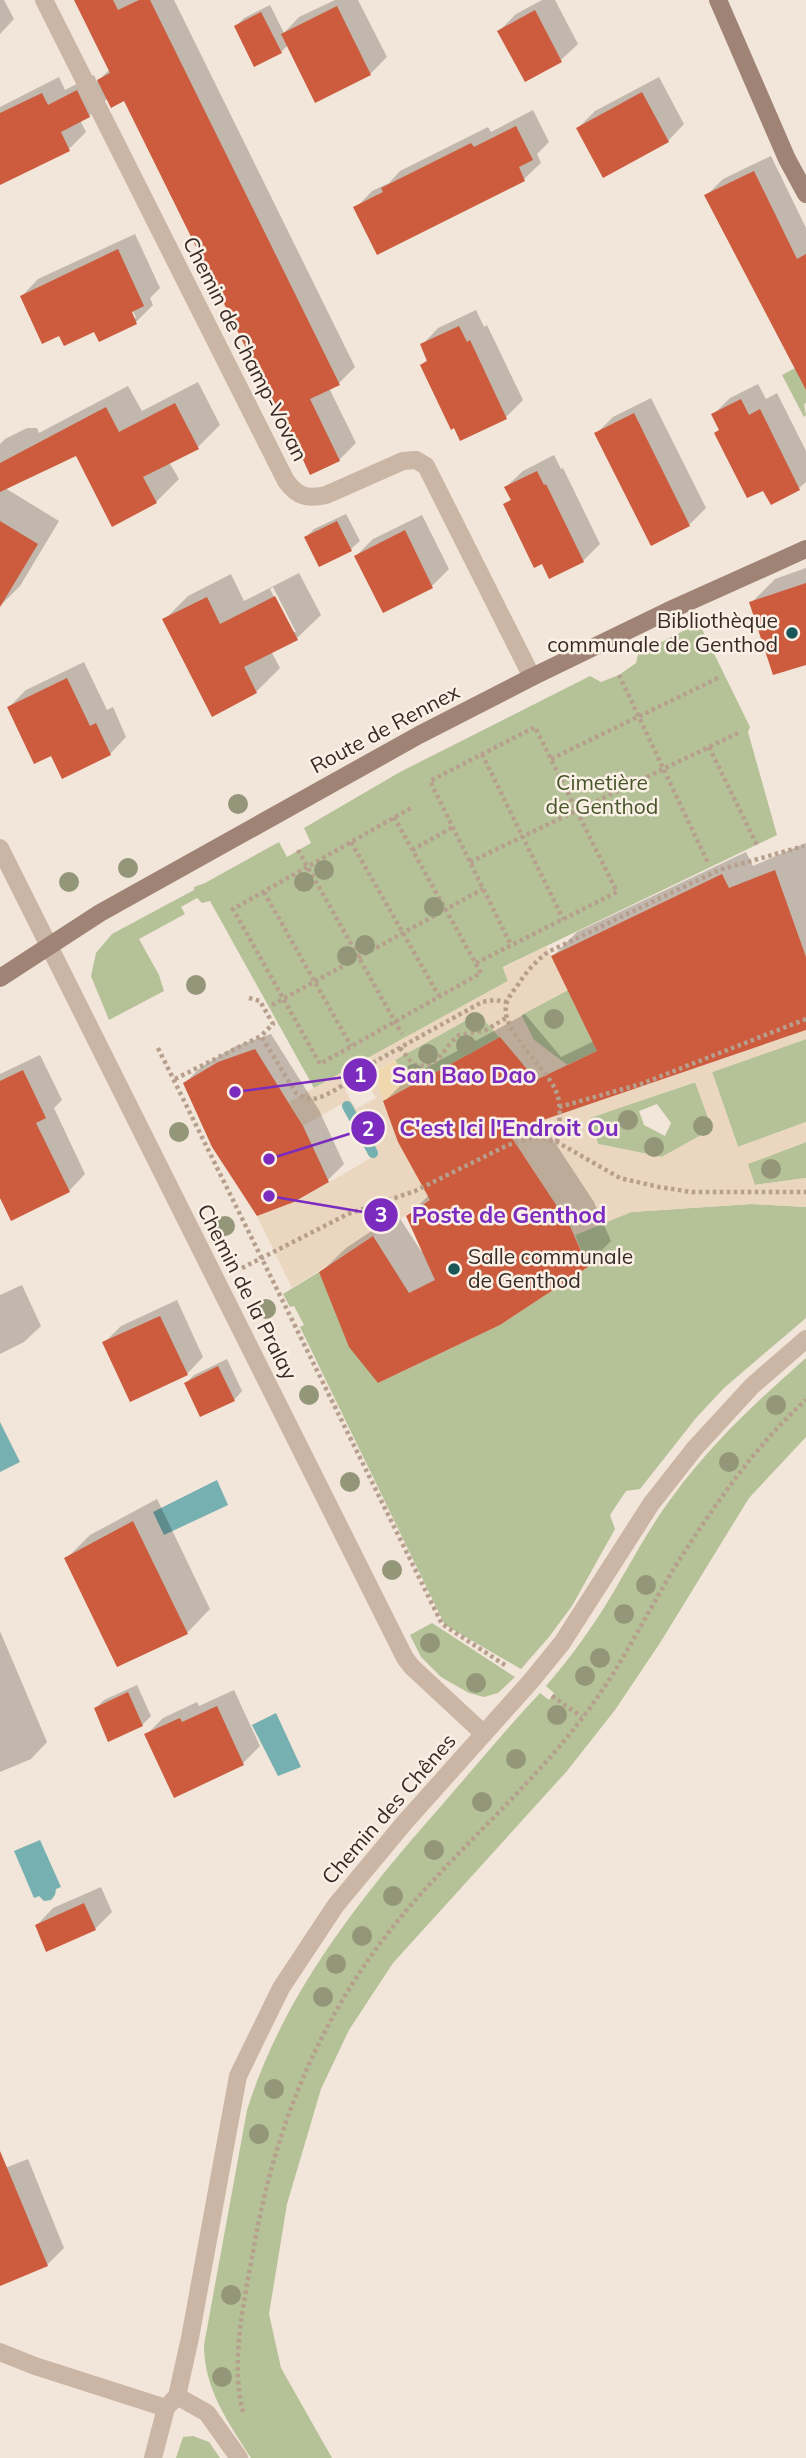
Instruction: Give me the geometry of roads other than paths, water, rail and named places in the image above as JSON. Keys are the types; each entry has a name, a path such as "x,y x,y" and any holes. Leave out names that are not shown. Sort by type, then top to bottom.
{"street":[{"name":"Chemin de Champ-Vovan","path":"44,0 286,481 299,495 315,498 403,461 416,460 426,466 532,677"},
{"path":"719,0 787,159 806,194"},
{"name":"Route de Rennex","path":"0,978 100,913 307,797 532,677 716,588 756,573 806,549"},
{"name":"Chemin de la Pralay","path":"0,848 405,1658 484,1734"},
{"name":"Chemin des Chênes","path":"153,2458 191,2333 238,2076 281,1988 336,1905 405,1822 531,1681 576,1624 651,1504 695,1448 752,1386 806,1339"},
{"path":"0,2351 36,2367 207,2413 239,2458"}],"water":[{"path":"0,1422 20,1462 0,1472"},
{"path":"217,1480 228,1505 164,1535 153,1512"},
{"path":"276,1713 301,1767 278,1776 252,1725"},
{"path":"40,1840 61,1887 56,1889 51,1900 44,1901 39,1896 34,1898 14,1851"}],"waterway":[{"path":"347,1106 373,1153"}],"place":[{"name":"Bibliothèque communale de Genthod","path":"792,633"},
{"name":"San Bao Dao","path":"235,1092"},
{"name":"C'est Ici l'Endroit Ou","path":"269,1159"},
{"name":"Poste de Genthod","path":"269,1196"},
{"name":"Salle communale de Genthod","path":"454,1269"}],"park label":[{"name":"Cimetière de Genthod","path":"602,795"}]}
